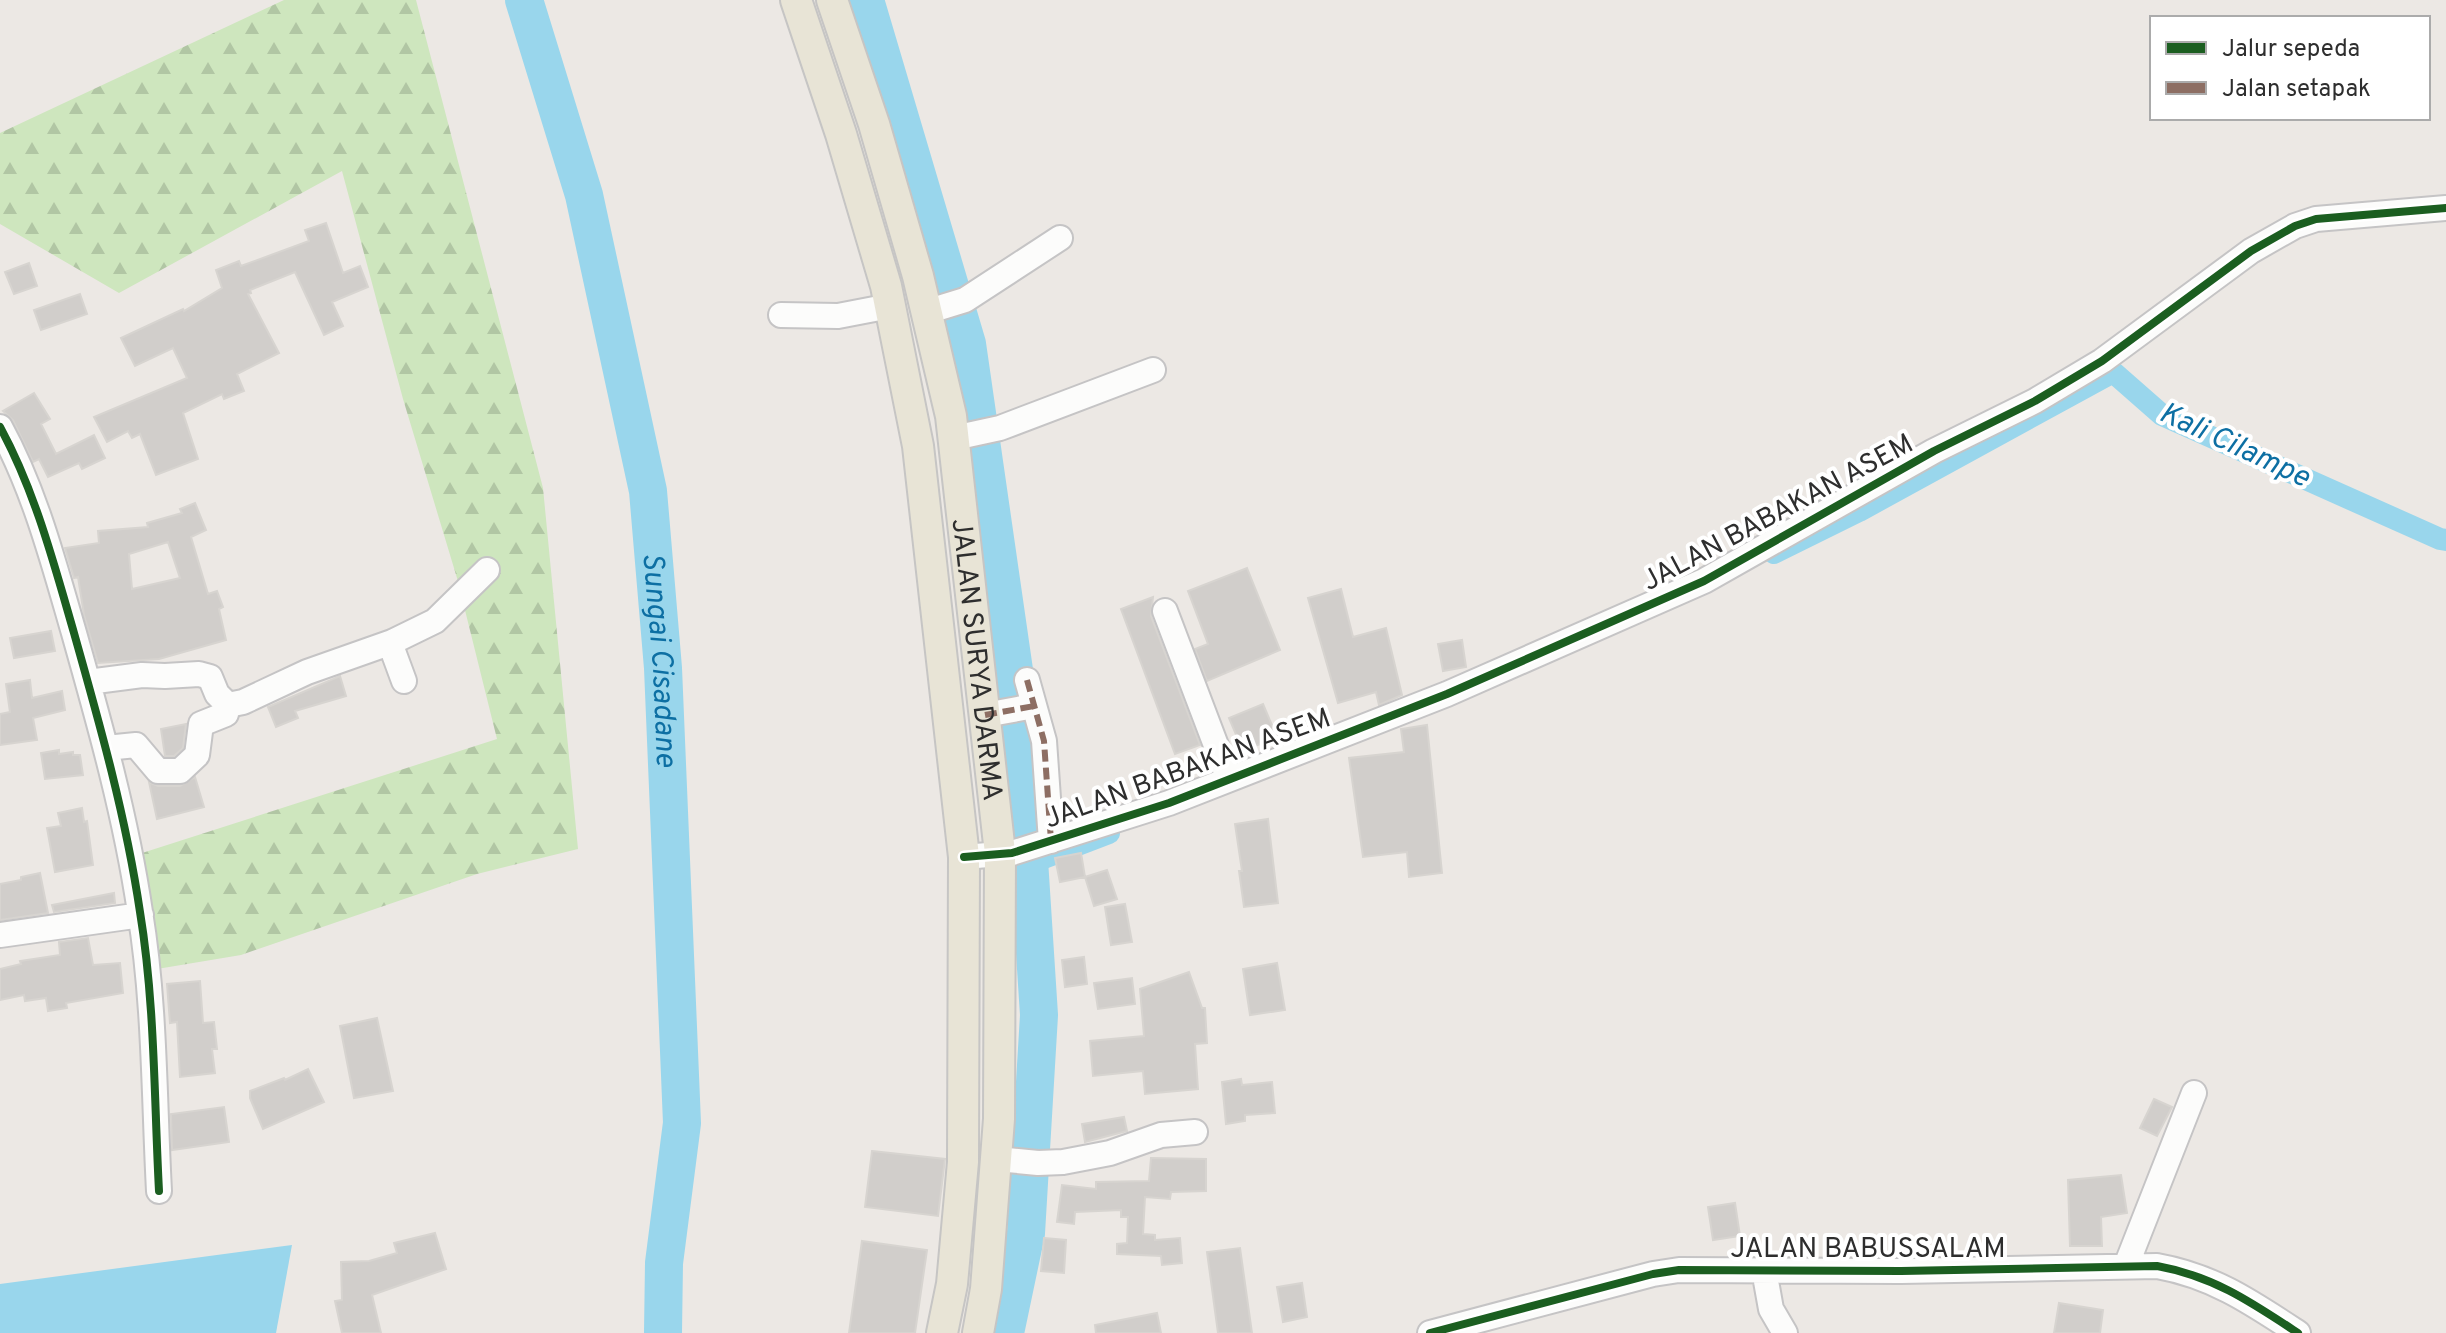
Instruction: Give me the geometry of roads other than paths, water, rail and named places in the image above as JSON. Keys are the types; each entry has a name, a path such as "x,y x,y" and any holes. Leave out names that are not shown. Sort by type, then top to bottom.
{"main road":[{"name":"JALAN SURYA DARMA","path":"796,0 841,134 890,306 918,446 964,857 963,1162 952,1284 942,1333"},
{"name":"JALAN SURYA DARMA","path":"832,0 941,307 992,714 1006,853 1000,1160 978,1333"}],"street":[{"name":"JALAN BABAKAN ASEM","path":"964,857 1006,853 1169,803 1228,777 1447,694 1704,581 1934,451 2035,401 2102,361 2274,236 2316,219 2446,208"},
{"path":"941,307 1060,238"},
{"path":"781,315 838,316 890,306"},
{"path":"958,436 1000,428 1153,370"},
{"path":"0,427 15,454 55,567 126,828 141,915 149,1001 159,1191"},
{"path":"228,705 243,702 307,672 390,643 435,621 487,570"},
{"path":"1165,611 1228,777"},
{"path":"390,643 404,681"},
{"path":"88,682 133,675 199,674 210,677 217,694 228,705"},
{"path":"1027,680 1030,708 1044,741 1049,841"},
{"path":"106,748 136,745 158,771 180,771 197,755 201,724 226,714 228,705"},
{"path":"992,714 1030,708"},
{"path":"0,935 141,915"},
{"path":"2126,1266 2194,1093"},
{"path":"1000,1160 1038,1163 1092,1157 1161,1135 1195,1132"},
{"name":"JALAN BABUSSALAM","path":"1430,1333 1653,1274 1679,1270 1901,1271 2157,1266 2185,1271 2231,1290 2298,1333"},
{"path":"1764,1270 1771,1309 1785,1333"}],"water":[{"path":"292,1245 276,1333 0,1333 0,1284"}],"waterway":[{"name":"Sungai Cisadane","path":"524,0 584,195 648,491 663,668 682,1123 664,1263 663,1333"},
{"path":"865,0 967,344 1019,705 1039,1015 1026,1233 1005,1333"},
{"name":"Kali Cilampe","path":"1774,553 1859,511 2113,372 2162,415 2446,540"},
{"name":"Kali Cilampe","path":"1028,864 1109,833"}]}
